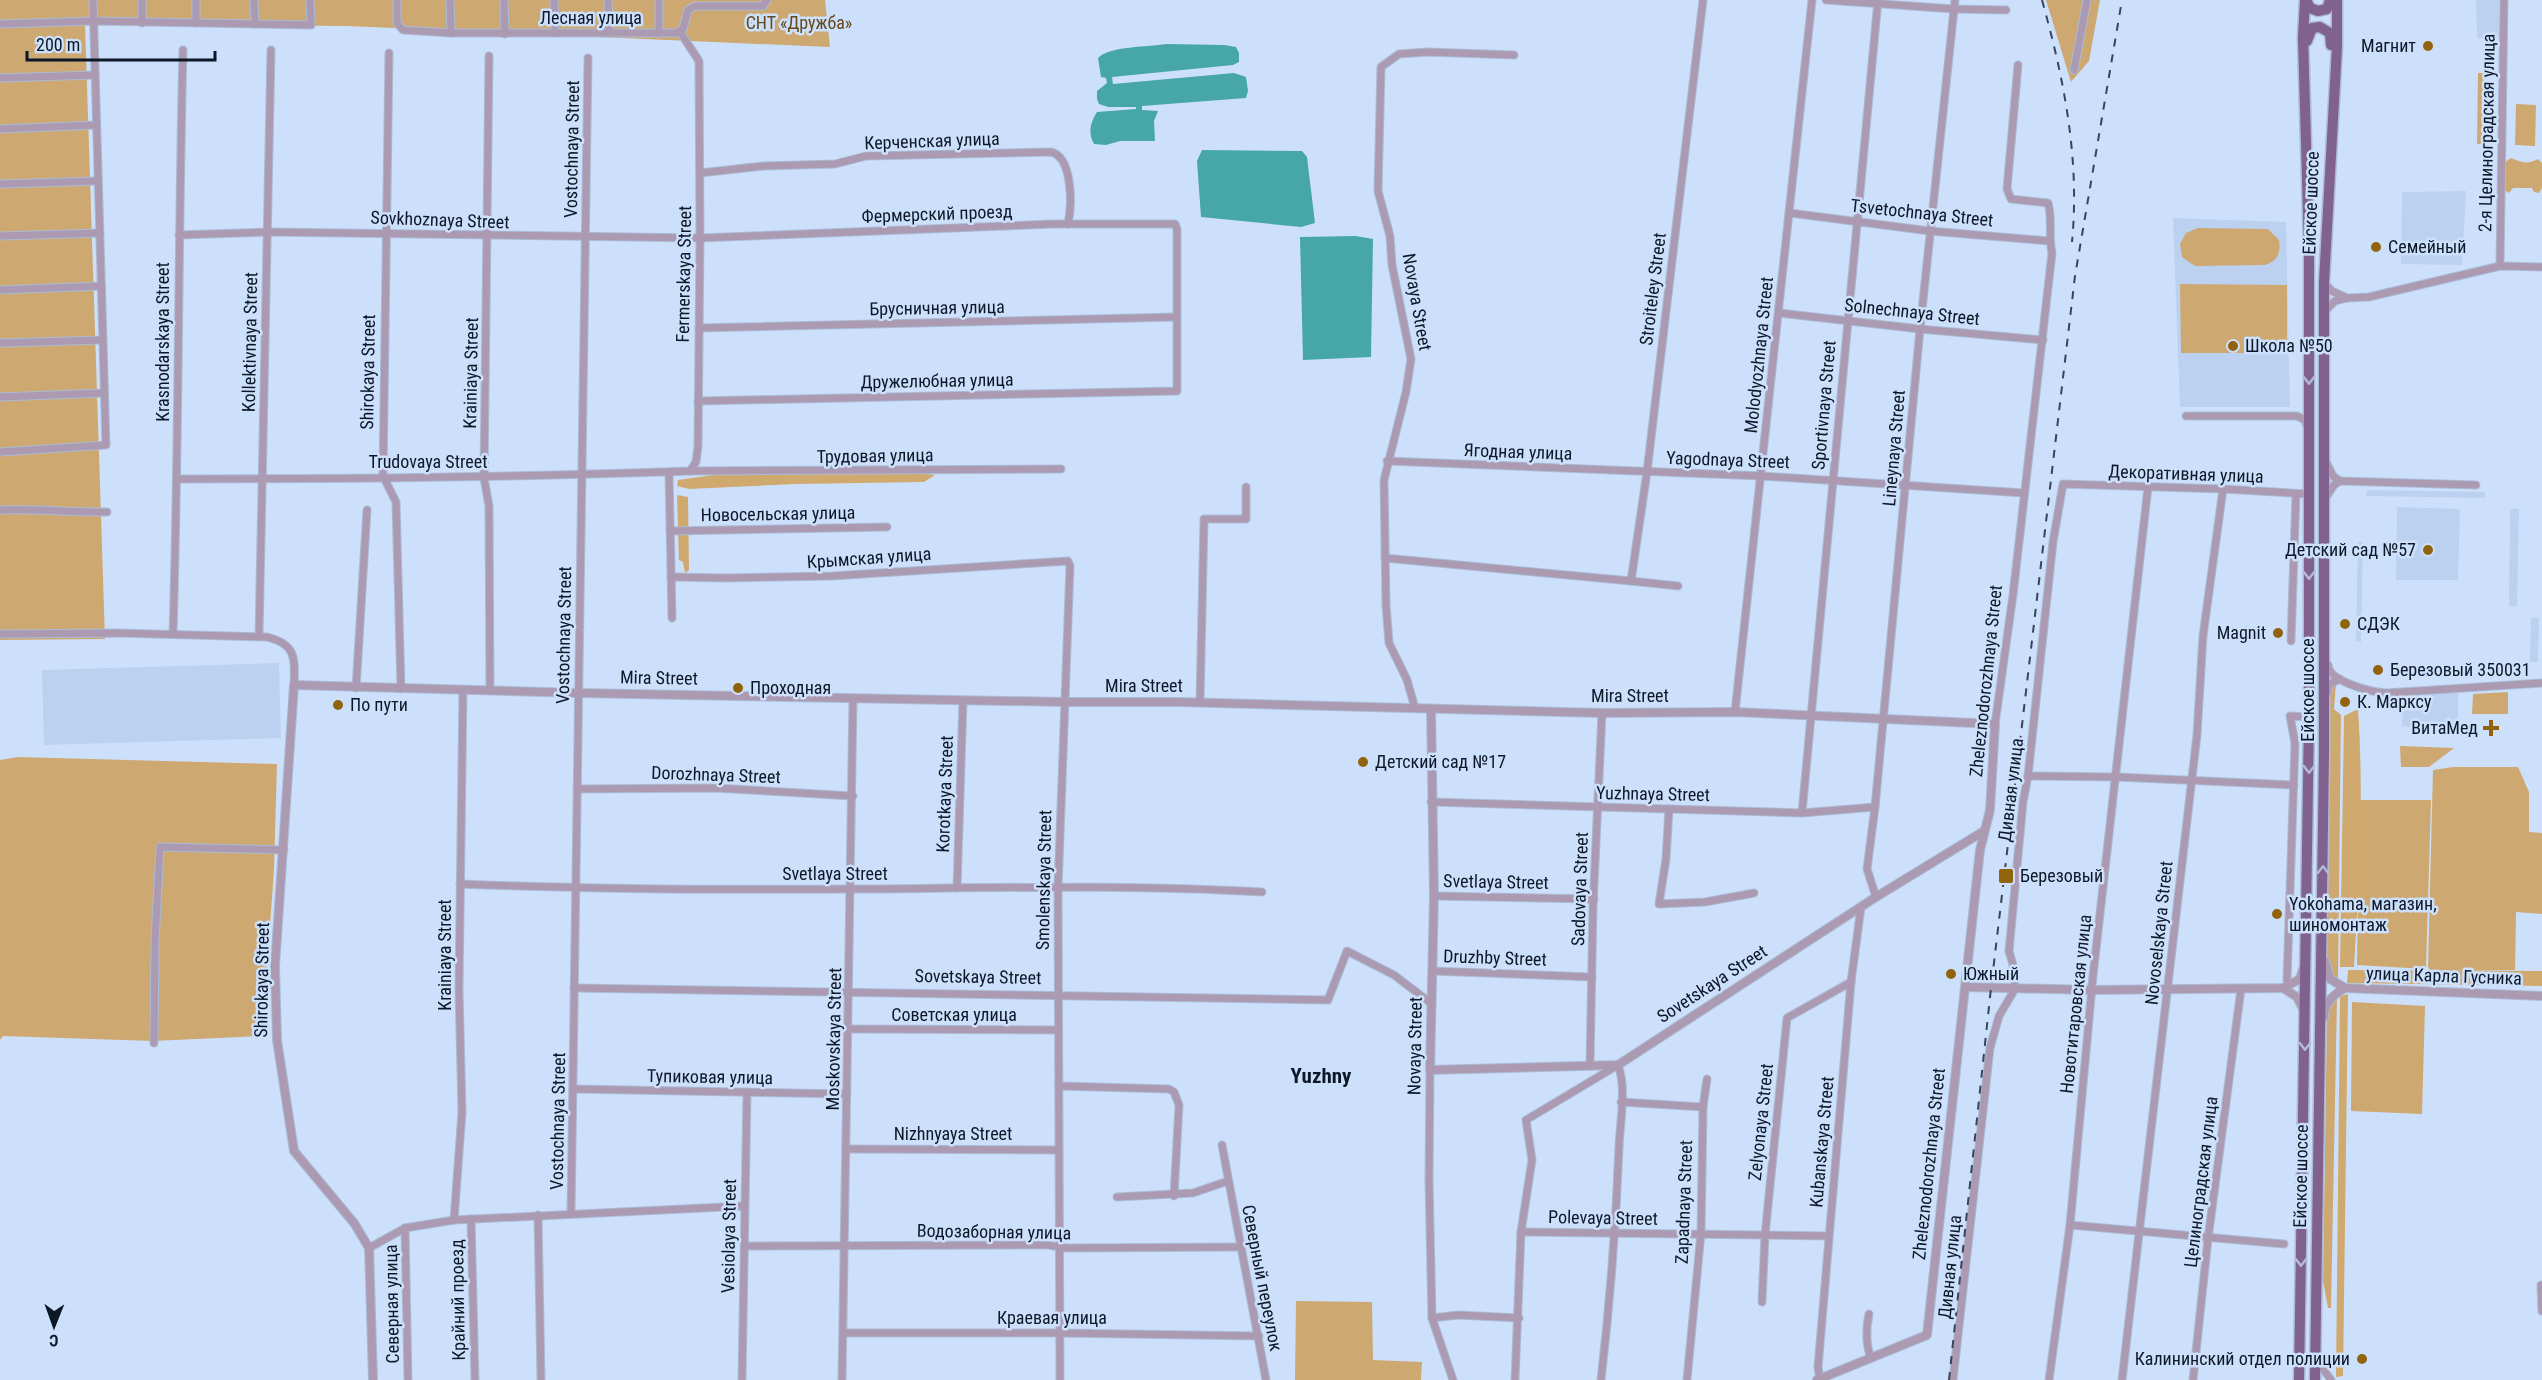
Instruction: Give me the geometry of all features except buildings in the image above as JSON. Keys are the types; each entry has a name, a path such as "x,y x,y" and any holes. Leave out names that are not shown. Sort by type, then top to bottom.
{"main road":[{"path":"2306,0 2310,8 2318,11 2327,9 2330,0"},
{"name":"Ейское шоссе","path":"2300,1380 2309,717 2309,249 2303,37 2306,0"},
{"name":"Ейское шоссе","path":"2315,1380 2322,955 2324,282 2337,0"},
{"path":"2304,102 2307,35 2316,27 2324,28 2330,36 2332,100"}],"street":[{"path":"0,452 106,445 93,0"},
{"path":"142,0 142,22"},
{"path":"196,0 196,23"},
{"path":"254,0 255,24"},
{"path":"0,24 93,21 311,25 310,0"},
{"name":"Лесная улица","path":"396,0 399,27 403,30 504,34 680,32"},
{"path":"450,0 451,33"},
{"path":"504,0 504,34"},
{"path":"554,0 555,33"},
{"path":"608,0 609,33"},
{"path":"659,0 659,33"},
{"name":"Stroiteley Street","path":"1631,581 1647,472 1703,0"},
{"name":"Molodyozhnaya Street","path":"1735,712 1812,0"},
{"path":"1826,0 1954,9 2007,10"},
{"name":"Lineynaya Street","path":"1876,897 1867,869 1955,0"},
{"path":"2074,70 2087,0"},
{"name":"2-я Целиноградская улица","path":"2500,266 2504,0"},
{"path":"680,32 688,10 695,6 709,2 766,2"},
{"name":"Sportivnaya Street","path":"1802,813 1846,321 1878,2"},
{"name":"Fermerskaya Street","path":"680,32 699,61 698,401 696,462 690,471"},
{"name":"Krasnodarskaya Street","path":"173,634 178,479 179,235 183,50"},
{"name":"Kollektivnaya Street","path":"259,636 272,50"},
{"name":"Novaya Street","path":"1415,708 1407,680 1389,643 1384,480 1406,392 1411,359 1392,265 1390,236 1378,191 1381,67 1399,54 1427,52 1514,55"},
{"name":"Shirokaya Street","path":"389,53 383,476 396,502 400,689"},
{"name":"Krainiaya Street","path":"489,56 484,478 489,506 490,690"},
{"name":"Vostochnaya Street","path":"571,1213 588,58"},
{"name":"Zheleznodorozhnaya Street","path":"1871,1358 1927,1335 1980,850 1990,810 1995,724 2052,261 2051,213 2048,203 2010,199 2007,189 2018,65"},
{"path":"0,78 95,75"},
{"path":"0,129 96,125"},
{"name":"Керченская улица","path":"700,173 763,166 835,164 866,156 1051,152 1060,157 1068,176 1070,200 1068,224"},
{"path":"0,184 98,181"},
{"name":"Tsvetochnaya Street","path":"1790,213 1930,231 2050,242"},
{"name":"Фермерский проезд","path":"700,238 1068,224 1175,224 1177,229 1176,317"},
{"name":"Sovkhoznaya Street","path":"179,235 268,232 488,237 700,238"},
{"path":"0,236 100,233"},
{"path":"2324,313 2335,301 2347,298 2369,297 2500,266 2542,267"},
{"path":"2324,282 2332,291 2347,298"},
{"path":"0,290 101,286"},
{"name":"Solnechnaya Street","path":"1779,313 2043,340"},
{"name":"Брусничная улица","path":"699,328 1176,317"},
{"name":"Дружелюбная улица","path":"698,401 1177,390 1176,317"},
{"path":"0,343 103,340"},
{"path":"0,397 104,393"},
{"path":"2297,416 2309,406"},
{"path":"2186,416 2297,416 2305,420 2309,428"},
{"path":"2324,457 2333,476 2340,481 2476,485"},
{"name":"Ягодная улица","path":"1388,461 1647,472"},
{"name":"Трудовая улица","path":"690,471 1061,470"},
{"name":"Trudovaya Street","path":"178,479 383,476 484,478 690,471"},
{"path":"669,472 672,618"},
{"name":"Yagodnaya Street","path":"1647,472 1761,476 2024,493"},
{"path":"2324,502 2329,491 2340,481"},
{"name":"Декоративная улица","path":"2063,484 2309,494"},
{"name":"Дивная улица","path":"1953,1380 1990,1048 1999,1016 2015,989 2009,951 2023,802 2028,776 2053,542 2063,484"},
{"path":"1200,702 1204,519 1246,519 1246,487"},
{"name":"Новотитаровская улица","path":"2049,1380 2070,1225 2091,990 2117,777 2148,487"},
{"name":"Novoselskaya Street","path":"2122,1380 2197,735 2203,636 2223,489"},
{"path":"2291,641 2296,494"},
{"path":"0,510 106,512"},
{"path":"356,688 367,510"},
{"name":"Новосельская улица","path":"670,531 887,527"},
{"path":"1385,558 1678,586"},
{"name":"Крымская улица","path":"671,577 832,576 1068,561"},
{"name":"Smolenskaya Street","path":"1060,1380 1058,888 1070,566 1068,561"},
{"path":"0,634 259,636 283,641 288,646 295,665 294,685"},
{"path":"2324,656 2328,658 2328,669 2340,679 2366,691 2386,693 2542,683"},
{"path":"2324,707 2328,702 2328,685 2340,679"},
{"name":"Shirokaya Street","path":"294,685 275,966 277,1040 291,1142 302,1164 354,1223 369,1248"},
{"name":"Mira Street","path":"294,685 853,699 1200,702 1431,710 1602,713 1735,712 1995,724"},
{"name":"Krainiaya Street","path":"454,1220 462,1112 460,884 463,690"},
{"name":"Moskovskaya Street","path":"842,1380 846,1246 853,699"},
{"name":"Korotkaya Street","path":"957,888 963,701"},
{"name":"Novaya Street","path":"1431,710 1434,896 1429,1180 1432,1318 1453,1380"},
{"name":"Sadovaya Street","path":"1590,1066 1593,899 1602,713"},
{"path":"2306,1019 2297,997 2285,984 2295,743 2290,716 2309,717"},
{"path":"2028,776 2117,777 2294,785"},
{"name":"Dorozhnaya Street","path":"578,789 715,788 853,796"},
{"name":"Yuzhnaya Street","path":"1431,802 1802,813 1875,807"},
{"path":"1669,809 1666,859 1659,904 1705,902 1754,893"},
{"name":"Sovetskaya Street","path":"1618,1065 1876,897 1984,831"},
{"path":"154,1043 155,941 160,847 284,850"},
{"name":"Svetlaya Street","path":"460,884 576,889 1058,888 1210,889 1262,892"},
{"name":"Svetlaya Street","path":"1434,896 1593,899"},
{"name":"Kubanskaya Street","path":"1819,1380 1818,1367 1828,1236 1851,982 1861,907"},
{"path":"1966,987 2091,990 2241,989 2285,984 2300,979 2303,973 2304,950 2307,945"},
{"name":"Sovetskaya Street","path":"574,988 1328,1000 1347,951 1394,975 1432,1004"},
{"path":"2320,1044 2324,1040 2324,1009 2333,997 2345,988 2330,979 2322,955"},
{"name":"Druzhby Street","path":"1432,970 1592,977"},
{"name":"Zelyonaya Street","path":"1762,1302 1765,1235 1787,1018 1851,982"},
{"name":"улица Карла Гусника","path":"2345,988 2542,996"},
{"name":"Целиноградская улица","path":"2193,1380 2208,1239 2241,989"},
{"name":"Советская улица","path":"849,1029 1058,1030"},
{"path":"1430,1070 1618,1065"},
{"path":"1601,1380 1615,1234 1622,1076 1618,1065"},
{"path":"1515,1380 1521,1232 1532,1160 1526,1120 1618,1065"},
{"name":"Zapadnaya Street","path":"1687,1380 1701,1233 1703,1107 1707,1079"},
{"path":"1059,1086 1169,1089 1174,1092 1179,1105 1174,1196"},
{"name":"Тупиковая улица","path":"574,1089 847,1094"},
{"name":"Vesiolaya Street","path":"742,1380 747,1092"},
{"path":"1621,1102 1703,1107"},
{"name":"Северный переулок","path":"1222,1145 1266,1380"},
{"name":"Nizhnyaya Street","path":"847,1149 1058,1150"},
{"path":"1117,1197 1174,1196 1193,1193 1228,1181"},
{"path":"373,1380 369,1248 405,1228 454,1220 744,1206"},
{"path":"538,1215 541,1380"},
{"name":"Крайний проезд","path":"471,1219 475,1380"},
{"path":"2070,1225 2284,1244"},
{"name":"Северная улица","path":"405,1228 408,1380"},
{"name":"Polevaya Street","path":"1521,1232 1828,1236"},
{"name":"Водозаборная улица","path":"745,1246 1242,1247"},
{"path":"2541,1285 2542,1311"},
{"path":"1819,1380 1871,1358 1867,1348 1866,1328 1869,1314"},
{"path":"1432,1318 1458,1315 1519,1318"},
{"name":"Краевая улица","path":"844,1332 1259,1336"},
{"path":"2315,1356 2323,1372 2331,1380"}],"shaded area":[{"path":"2476,0 2499,0 2499,39 2477,38"},
{"path":"1166,44 1236,47 1239,62 1233,65 1112,77 1113,84 1234,73 1246,77 1248,91 1246,98 1142,106 1142,110 1158,111 1154,121 1155,141 1094,144 1091,128 1097,112 1136,109 1136,107 1108,107 1099,104 1097,91 1107,83 1106,78 1101,77 1098,58 1103,54 1120,49"},
{"path":"1202,150 1302,151 1307,157 1315,223 1301,227 1201,217 1197,161"},
{"path":"2466,191 2462,265 2401,264 2402,192"},
{"name":"Школа №50","path":"2173,218 2286,222 2290,407 2180,407"},
{"path":"1356,236 1373,239 1371,357 1303,360 1300,237"},
{"path":"918,473 935,475 924,482 796,484 689,489 677,486 678,480 720,474"},
{"path":"2367,490 2485,492 2485,498 2366,496"},
{"path":"677,495 688,497 689,570 685,573 683,562 679,560"},
{"name":"Детский сад №57","path":"2397,507 2460,509 2458,580 2396,580"},
{"path":"2510,509 2519,509 2517,606 2509,606"},
{"path":"2358,542 2363,542 2361,642 2356,641"},
{"path":"2531,618 2539,618 2538,662 2530,662"},
{"path":"279,663 281,738 44,745 42,670"},
{"path":"2458,691 2458,732 2402,726 2403,695"},
{"path":"2358,709 2361,806 2354,967 2340,967 2344,716"},
{"path":"2348,970 2542,971 2542,986 2347,983"},
{"path":"2348,994 2343,1376 2336,1377 2340,996"}],"green space":[{"name":"СНТ «Дружба»","path":"0,0 825,0 830,47 347,26 85,24 105,639 0,640"},
{"path":"2046,0 2100,0 2089,61 2071,82"},
{"path":"2478,73 2484,73 2482,144 2477,144"},
{"path":"2516,104 2536,105 2535,146 2515,145"},
{"path":"2511,158 2521,162 2538,159 2542,163 2542,188 2539,193 2534,192 2532,188 2513,188 2509,193 2504,190 2505,162"},
{"path":"2198,228 2268,229 2279,240 2279,252 2273,261 2265,265 2195,266 2182,257 2180,244 2186,233"},
{"path":"2180,284 2287,285 2287,353 2181,353"},
{"path":"2336,683 2334,709 2341,715 2338,981 2331,976 2327,959 2330,688"},
{"path":"2508,692 2508,714 2472,714 2473,694"},
{"path":"2400,746 2454,748 2429,767 2401,767"},
{"path":"18,757 277,764 274,870 262,1036 153,1041 3,1036 0,1040 0,760"},
{"path":"2453,767 2518,767 2529,792 2529,832 2542,833 2542,914 2516,912 2515,970 2430,971 2428,967 2433,770"},
{"path":"2359,800 2431,800 2426,969 2357,965"},
{"path":"2337,998 2331,1308 2328,1308 2323,1281 2327,1014 2330,1005"},
{"path":"2352,1002 2425,1006 2422,1114 2351,1111"},
{"path":"1296,1301 1372,1302 1373,1360 1422,1362 1421,1380 1295,1380"}],"railway":[{"path":"2042,0 2057,59 2072,150 2074,180 2072,242"},
{"path":"1949,1380 1991,988 2075,276 2122,0"}],"place":[{"name":"Магнит","path":"2428,46"},
{"name":"Семейный","path":"2376,247"},
{"name":"Школа №50","path":"2233,346"},
{"name":"Детский сад №57","path":"2428,550"},
{"name":"СДЭК","path":"2345,624"},
{"name":"Magnit","path":"2278,633"},
{"name":"Березовый 350031","path":"2378,670"},
{"name":"Проходная","path":"738,688"},
{"name":"К. Марксу","path":"2345,702"},
{"name":"По пути","path":"338,705"},
{"name":"ВитаMед","path":"2491,728"},
{"name":"Детский сад №17","path":"1363,762"},
{"name":"Березовый","path":"2006,876"},
{"name":"Yokohama, магазин, шиномонтаж","path":"2277,914"},
{"name":"Южный","path":"1951,974"},
{"name":"Калининский отдел полиции","path":"2362,1359"}],"district":[{"name":"Yuzhny","path":"1321,1076"}]}
